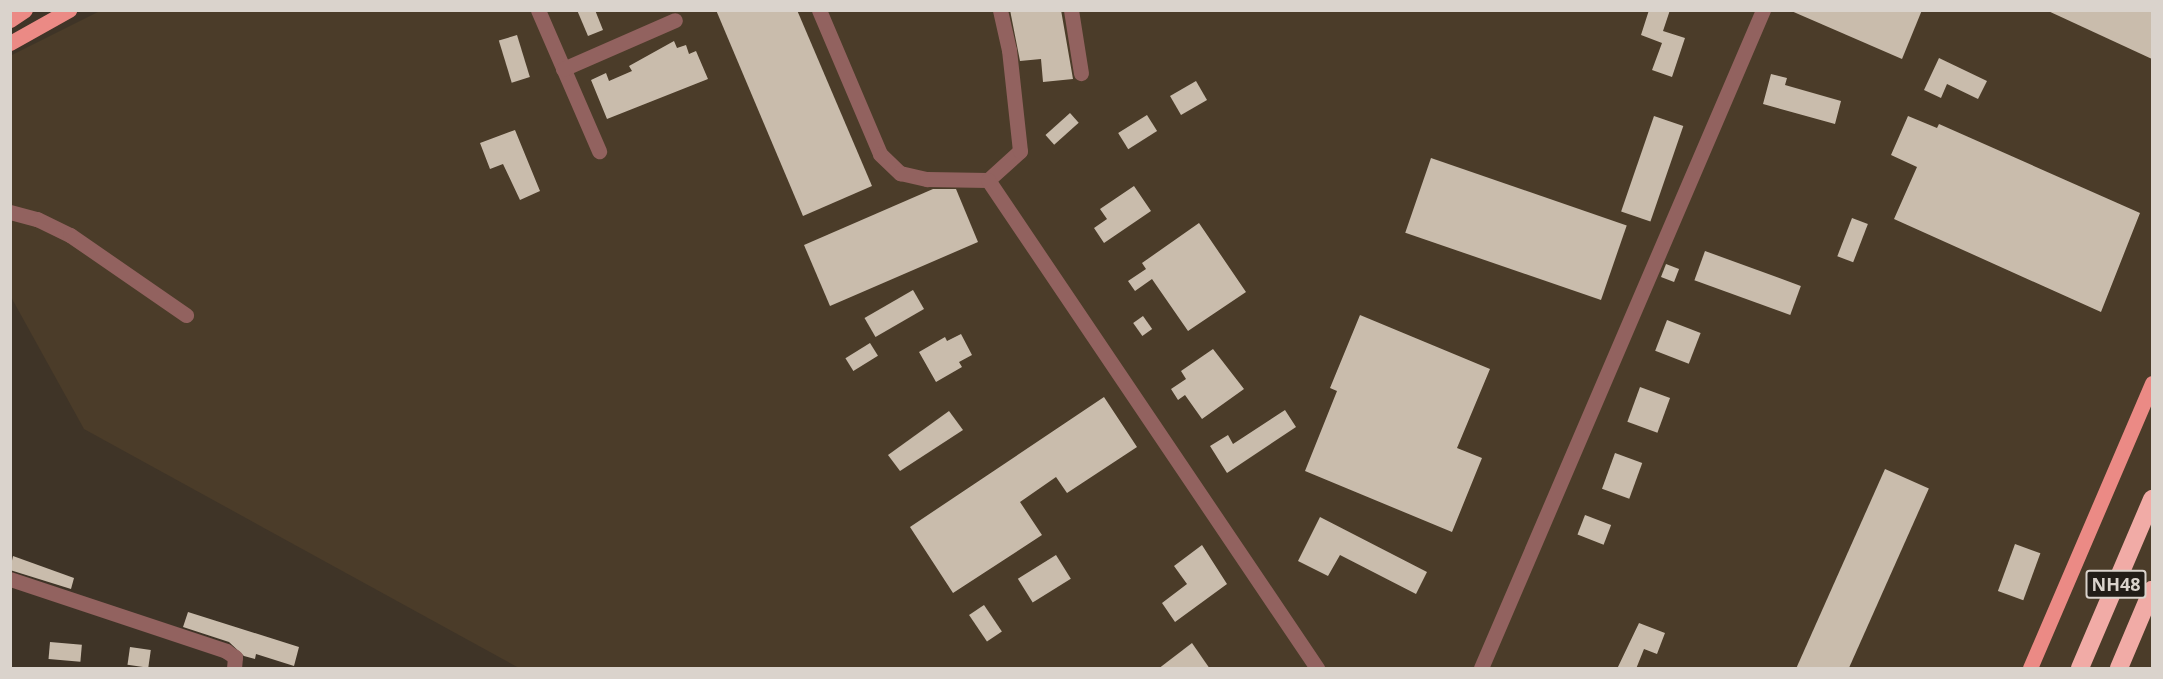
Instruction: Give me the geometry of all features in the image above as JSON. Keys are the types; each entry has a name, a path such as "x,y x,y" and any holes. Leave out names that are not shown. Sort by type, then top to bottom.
{"highway":[{"name":"NH48","path":"2080,669 2152,499"},
{"name":"NH48","path":"2119,669 2152,590"}],"main road":[{"path":"10,20 26,10"},
{"path":"10,43 69,10"},
{"path":"2030,669 2152,383"}],"street":[{"path":"538,10 599,150"},
{"path":"819,10 880,154 900,173 927,179 988,180 1020,151 1009,51 1000,10"},
{"path":"1071,10 1081,73"},
{"path":"1481,669 1763,10"},
{"path":"563,69 675,20"},
{"path":"988,180 1317,669"},
{"path":"10,212 37,219 70,234 186,315"},
{"path":"10,579 226,651 235,657 234,669"}],"shaded area":[{"path":"102,10 2152,11 2152,668 519,668 84,429 11,297 10,56"}],"building":[{"path":"577,10 595,10 603,30 588,36"},
{"path":"716,10 797,10 872,186 803,216"},
{"path":"1010,10 1061,10 1073,79 1043,82 1041,59 1020,61"},
{"path":"1649,10 1670,10 1663,31 1685,38 1672,77 1652,70 1662,43 1641,35"},
{"path":"1789,10 1922,10 1902,59"},
{"path":"2046,10 2152,10 2152,59"},
{"path":"517,35 530,77 512,83 499,41"},
{"path":"674,41 677,48 686,45 689,54 696,51 708,79 607,119 591,80 606,73 609,81 632,71 629,66"},
{"path":"1939,58 1987,81 1978,99 1947,84 1941,98 1924,90"},
{"path":"1771,74 1787,78 1785,85 1841,101 1835,124 1763,104"},
{"path":"1196,81 1207,100 1181,115 1170,96"},
{"path":"1070,113 1079,123 1054,145 1045,135"},
{"path":"1147,115 1157,131 1128,149 1118,133"},
{"path":"1654,116 1683,126 1650,222 1621,211"},
{"path":"1908,116 1937,128 1939,124 2140,213 2101,312 1894,219 1917,167 1891,155"},
{"path":"515,130 540,191 520,200 503,164 490,169 480,143"},
{"path":"1431,158 1627,225 1601,300 1405,233"},
{"path":"1134,186 1151,211 1104,243 1094,228 1107,219 1100,209"},
{"path":"933,189 956,189 978,242 830,306 804,245"},
{"path":"1852,218 1868,224 1853,262 1837,256"},
{"path":"1199,223 1246,292 1188,331 1152,279 1135,291 1128,281 1146,269 1142,263"},
{"path":"1705,251 1801,286 1790,315 1694,280"},
{"path":"1666,264 1679,269 1674,282 1661,277"},
{"path":"913,290 924,309 876,337 865,318"},
{"path":"1360,315 1490,369 1457,448 1482,458 1452,532 1305,471 1337,391 1330,388"},
{"path":"1143,316 1152,329 1142,336 1133,323"},
{"path":"1667,320 1701,333 1689,364 1655,351"},
{"path":"961,334 972,355 959,362 962,367 936,382 919,352 945,337 947,341"},
{"path":"870,343 878,356 853,371 845,358"},
{"path":"1213,349 1244,389 1202,419 1185,395 1178,400 1171,389 1186,379 1181,371"},
{"path":"1640,387 1670,398 1657,433 1627,422"},
{"path":"1104,397 1137,447 1067,493 1056,477 1020,502 1042,535 953,593 910,527"},
{"path":"1285,410 1296,427 1227,473 1210,446 1228,435 1233,444"},
{"path":"949,411 963,430 900,471 888,455"},
{"path":"1615,453 1642,463 1629,499 1602,489"},
{"path":"1885,469 1929,489 1849,668 1796,668"},
{"path":"1585,515 1611,525 1604,545 1577,535"},
{"path":"1320,517 1427,572 1416,594 1340,555 1328,576 1298,561"},
{"path":"2015,544 2040,553 2023,600 1998,591"},
{"path":"1202,545 1227,584 1175,622 1162,603 1187,584 1174,566"},
{"path":"1056,555 1071,579 1033,603 1018,579"},
{"path":"13,556 74,578 71,589 10,570"},
{"path":"984,605 1002,632 987,642 969,615"},
{"path":"188,612 299,647 294,666 256,654 255,659 244,656 229,642 183,627"},
{"path":"1639,623 1665,633 1657,654 1644,649 1636,669 1617,669"},
{"path":"50,642 82,645 80,662 49,659"},
{"path":"1192,643 1210,669 1158,669"},
{"path":"130,647 151,650 148,668 127,665"}]}
